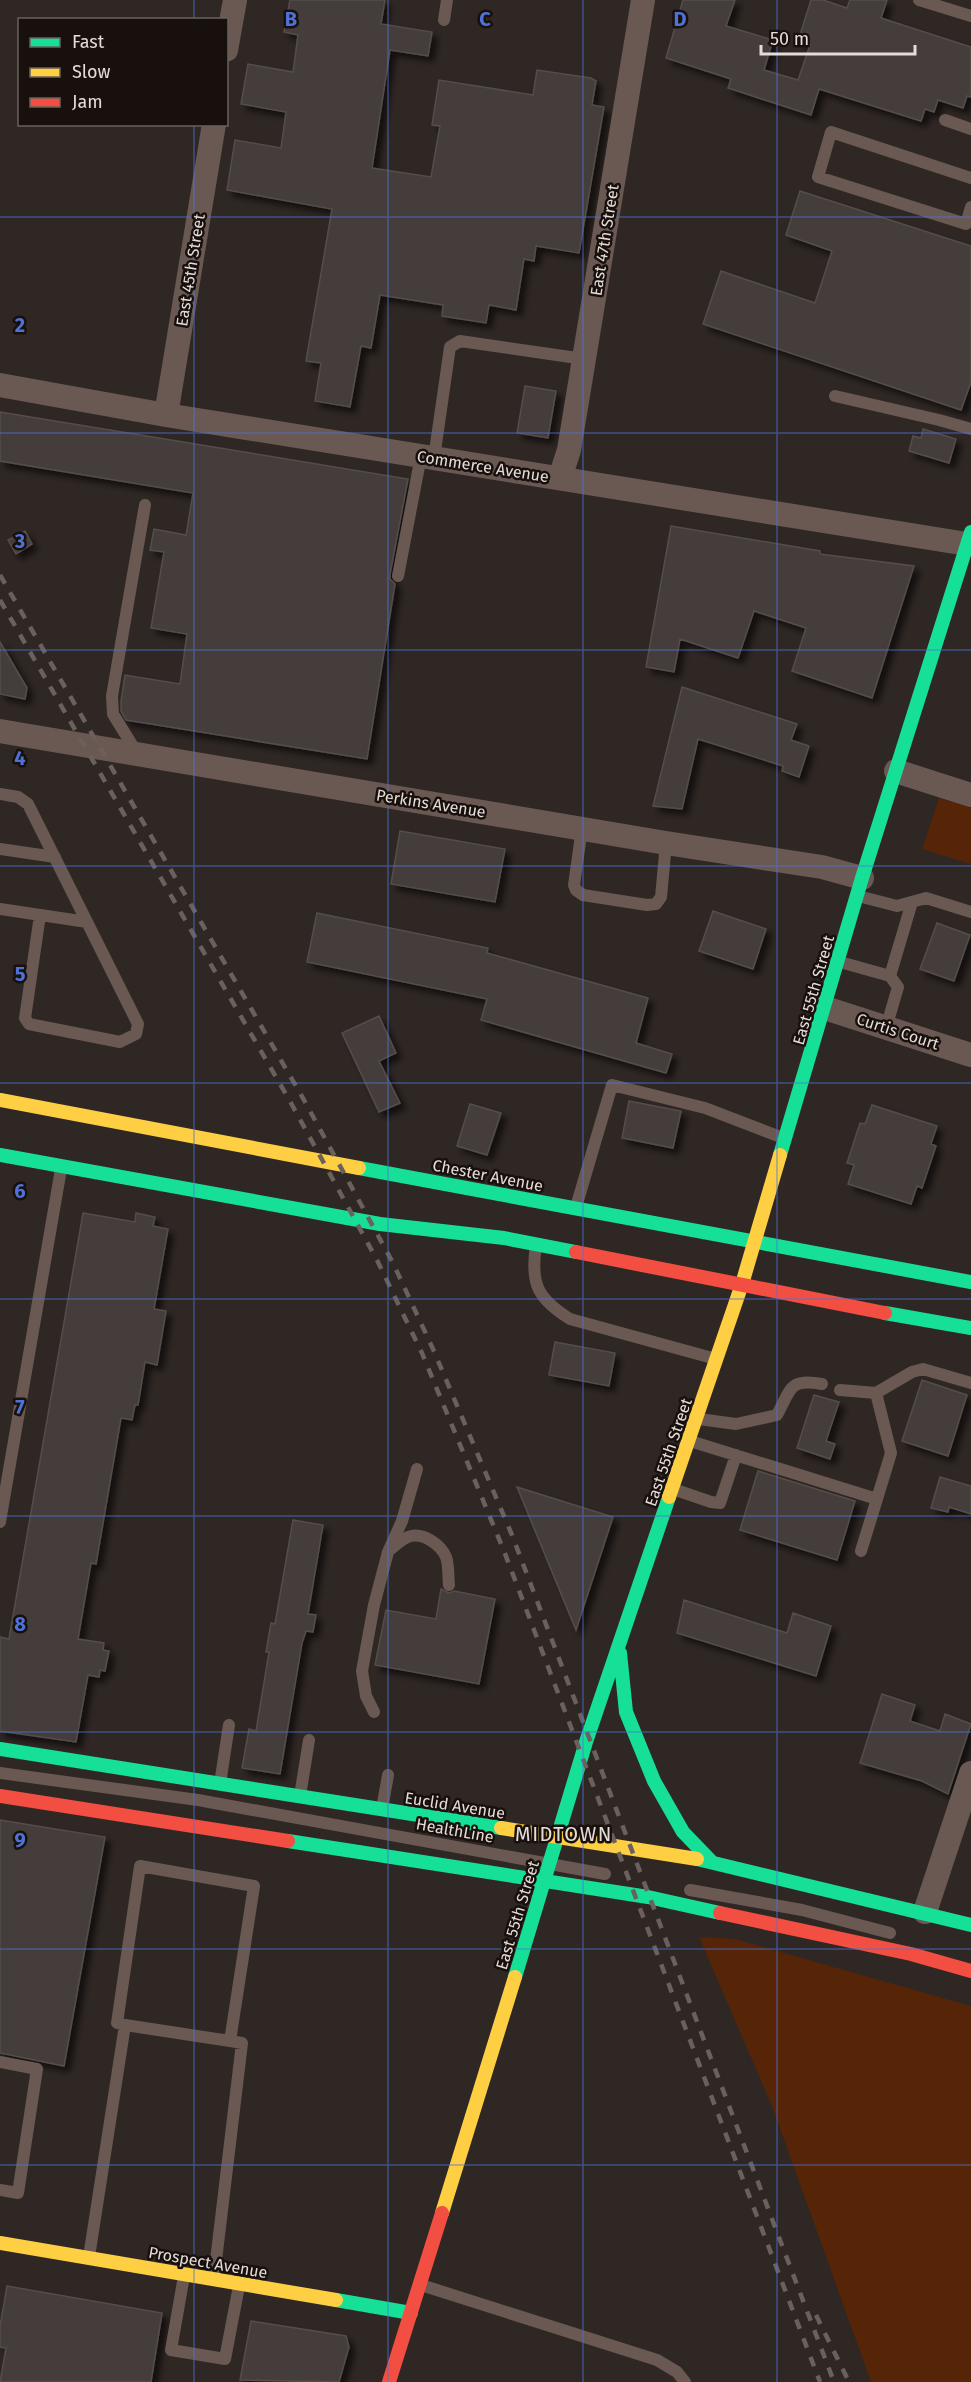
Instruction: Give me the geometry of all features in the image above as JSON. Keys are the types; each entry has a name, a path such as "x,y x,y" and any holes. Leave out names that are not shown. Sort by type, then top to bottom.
{"main road":[{"name":"East 55th Street","path":"389,2382 619,1644 742,1284 859,887 969,538"},
{"name":"Chester Avenue","path":"0,1100 971,1282"},
{"path":"0,1155 380,1224 482,1235 742,1284 850,1307 971,1328"},
{"path":"619,1644 626,1712 654,1781 683,1832 711,1861"},
{"name":"Euclid Avenue","path":"0,1749 711,1861 971,1925"},
{"path":"0,1796 667,1901 911,1954 971,1971"},
{"name":"Prospect Avenue","path":"0,2243 411,2313"}],"street":[{"path":"228,39 235,0"},
{"name":"East 47th Street","path":"560,478 569,450 643,0"},
{"name":"East 45th Street","path":"166,415 214,126"},
{"name":"Commerce Avenue","path":"0,385 166,415 427,457 969,538"},
{"name":"Perkins Avenue","path":"0,731 822,867 859,887"},
{"path":"896,771 971,795"},
{"name":"Curtis Court","path":"825,1008 971,1055"},
{"path":"925,1912 971,1773"}],"lane":[{"path":"444,20 447,0"},
{"path":"919,0 971,16"},
{"path":"945,120 971,129"},
{"path":"971,178 831,132 818,177 966,224 971,207"},
{"path":"398,576 427,457 450,347 460,341 584,359"},
{"path":"835,396 971,429"},
{"path":"138,754 113,714 112,696 145,505"},
{"path":"0,794 18,797 28,804 138,1024 136,1034 120,1042 29,1024 25,1018 40,915"},
{"path":"582,828 574,885 576,890 583,895 647,905 656,903 661,897 666,843"},
{"path":"0,849 55,857"},
{"path":"859,887 897,906 926,898 971,912"},
{"path":"890,976 912,902"},
{"path":"0,909 87,922"},
{"path":"838,962 890,976 898,987 886,1028"},
{"path":"575,1208 612,1085 705,1108 786,1139"},
{"path":"0,1522 62,1166"},
{"path":"536,1245 533,1266 538,1291 553,1308 570,1319 717,1359"},
{"path":"840,1390 876,1393 912,1372 923,1369 971,1383"},
{"path":"697,1419 736,1424 777,1415 794,1385 804,1381 822,1384"},
{"path":"861,1551 891,1453 876,1393"},
{"path":"689,1441 877,1499"},
{"path":"672,1489 711,1503 720,1503 736,1455"},
{"path":"374,1712 366,1696 362,1671 374,1605 388,1552 402,1521 417,1469"},
{"path":"388,1552 408,1536 430,1540 441,1548 447,1558 449,1585"},
{"path":"219,1785 229,1725"},
{"path":"300,1797 309,1740"},
{"name":"HealthLine","path":"0,1773 198,1800 618,1876"},
{"path":"382,1810 388,1775"},
{"path":"214,2279 242,2043 117,2023 140,1866 254,1886 230,2041"},
{"path":"675,1887 802,1910 899,1935"},
{"path":"89,2258 125,2025"},
{"path":"0,2062 37,2069 18,2193 0,2190"},
{"path":"185,2274 171,2350 225,2359 239,2284"},
{"path":"420,2284 657,2360 677,2372 685,2382"}],"shaded area":[{"path":"939,798 971,808 971,864 922,849"},
{"path":"699,1937 735,1939 971,2006 971,2382 871,2382 772,2106"}],"building":[{"path":"290,0 385,0 381,24 432,32 428,56 390,50 372,168 431,177 440,126 432,125 439,80 533,95 537,70 591,78 596,81 592,105 604,107 579,253 536,246 534,261 524,259 516,310 489,305 486,323 442,316 443,305 380,295 371,348 361,346 350,407 315,401 321,363 306,361 332,209 227,190 235,140 281,148 286,112 241,104 248,64 293,72 298,35 284,32"},
{"path":"683,0 735,0 726,26 773,40 764,70 798,80 810,45 798,41 811,0 823,0 847,8 850,0 887,0 881,18 971,47 971,97 967,96 963,108 938,100 934,112 925,109 921,121 819,89 811,115 728,88 731,79 666,58"},
{"path":"800,191 971,246 971,382 961,410 703,324 721,271 815,303 832,251 786,235"},
{"path":"525,386 556,391 548,438 517,433"},
{"path":"0,412 408,479 390,574 390,579 395,584 367,759 126,720 121,711 125,675 180,684 187,634 151,628 164,552 150,550 154,529 186,535 193,493 0,461"},
{"path":"923,429 956,439 949,463 909,451 913,436 921,438"},
{"path":"671,526 820,551 820,554 914,566 872,698 792,671 806,628 754,611 738,658 680,639 674,672 646,667"},
{"path":"25,531 32,544 16,554 8,540"},
{"path":"0,642 27,688 25,699 0,694"},
{"path":"682,687 797,724 791,740 809,746 799,777 782,771 783,766 698,739 682,809 653,806"},
{"path":"400,831 505,849 495,902 391,884"},
{"path":"713,911 766,929 753,969 699,951"},
{"path":"317,913 488,948 487,953 648,998 636,1043 672,1054 666,1073 481,1020 487,999 307,962"},
{"path":"937,923 970,935 954,981 920,969"},
{"path":"379,1016 396,1053 379,1061 400,1103 379,1112 342,1033"},
{"path":"629,1101 681,1111 673,1148 622,1138"},
{"path":"470,1104 501,1113 487,1155 457,1146"},
{"path":"872,1105 937,1126 931,1144 936,1146 922,1188 917,1186 911,1204 848,1184 854,1165 847,1163 860,1123 865,1124"},
{"path":"83,1213 135,1222 136,1213 155,1217 153,1226 168,1229 154,1309 166,1311 157,1365 145,1362 138,1405 135,1405 132,1420 121,1418 96,1564 91,1563 78,1639 104,1643 103,1650 109,1651 105,1671 100,1670 99,1677 88,1675 76,1742 0,1731 0,1637 9,1639"},
{"path":"555,1342 615,1353 609,1386 549,1375"},
{"path":"922,1380 967,1395 948,1456 902,1441"},
{"path":"814,1395 839,1402 826,1441 835,1444 830,1459 797,1448"},
{"path":"758,1471 855,1501 837,1560 740,1530"},
{"path":"940,1477 971,1486 971,1514 949,1507 948,1512 931,1508"},
{"path":"517,1487 613,1517 576,1630"},
{"path":"293,1520 323,1525 308,1614 316,1615 313,1632 306,1631 302,1643 280,1774 242,1768 249,1729 256,1731 269,1652 266,1652 271,1623 275,1624"},
{"path":"441,1589 449,1593 454,1591 495,1599 479,1684 375,1665 386,1610 436,1619"},
{"path":"684,1600 787,1633 793,1613 831,1626 816,1676 677,1633"},
{"path":"882,1694 915,1705 910,1721 940,1731 945,1714 971,1724 948,1794 922,1781 860,1763"},
{"path":"0,1820 105,1837 64,2066 0,2053"},
{"path":"7,2286 162,2313 151,2382 0,2382 6,2348 0,2347 0,2326"},
{"path":"251,2321 346,2336 349,2347 339,2382 240,2380"}],"railway":[{"path":"0,575 304,1100 393,1263 433,1349 512,1535 834,2382"},
{"path":"0,600 291,1103 377,1260 422,1353 504,1551 820,2382"},
{"path":"816,2315 849,2382"}],"traffic: fast":[{"path":"780,1155 862,878 971,532"},
{"path":"0,1155 380,1224 504,1238 576,1252"},
{"path":"359,1168 971,1282"},
{"path":"885,1313 971,1328"},
{"path":"515,1977 586,1742 669,1497"},
{"path":"620,1653 626,1712 654,1781 683,1832 711,1861"},
{"path":"0,1749 501,1828"},
{"path":"288,1841 648,1897 720,1913"},
{"path":"697,1859 971,1925"},
{"path":"336,2300 411,2313"}],"traffic: slow":[{"path":"0,1100 359,1168"},
{"path":"669,1497 742,1284 780,1155"},
{"path":"501,1828 697,1859"},
{"path":"442,2213 515,1977"},
{"path":"0,2243 336,2300"}],"traffic: jam":[{"path":"576,1252 885,1313"},
{"path":"0,1796 288,1841"},
{"path":"720,1913 911,1954 971,1971"},
{"path":"389,2382 442,2213"}],"district":[{"name":"MIDTOWN","path":"564,1834"}]}
